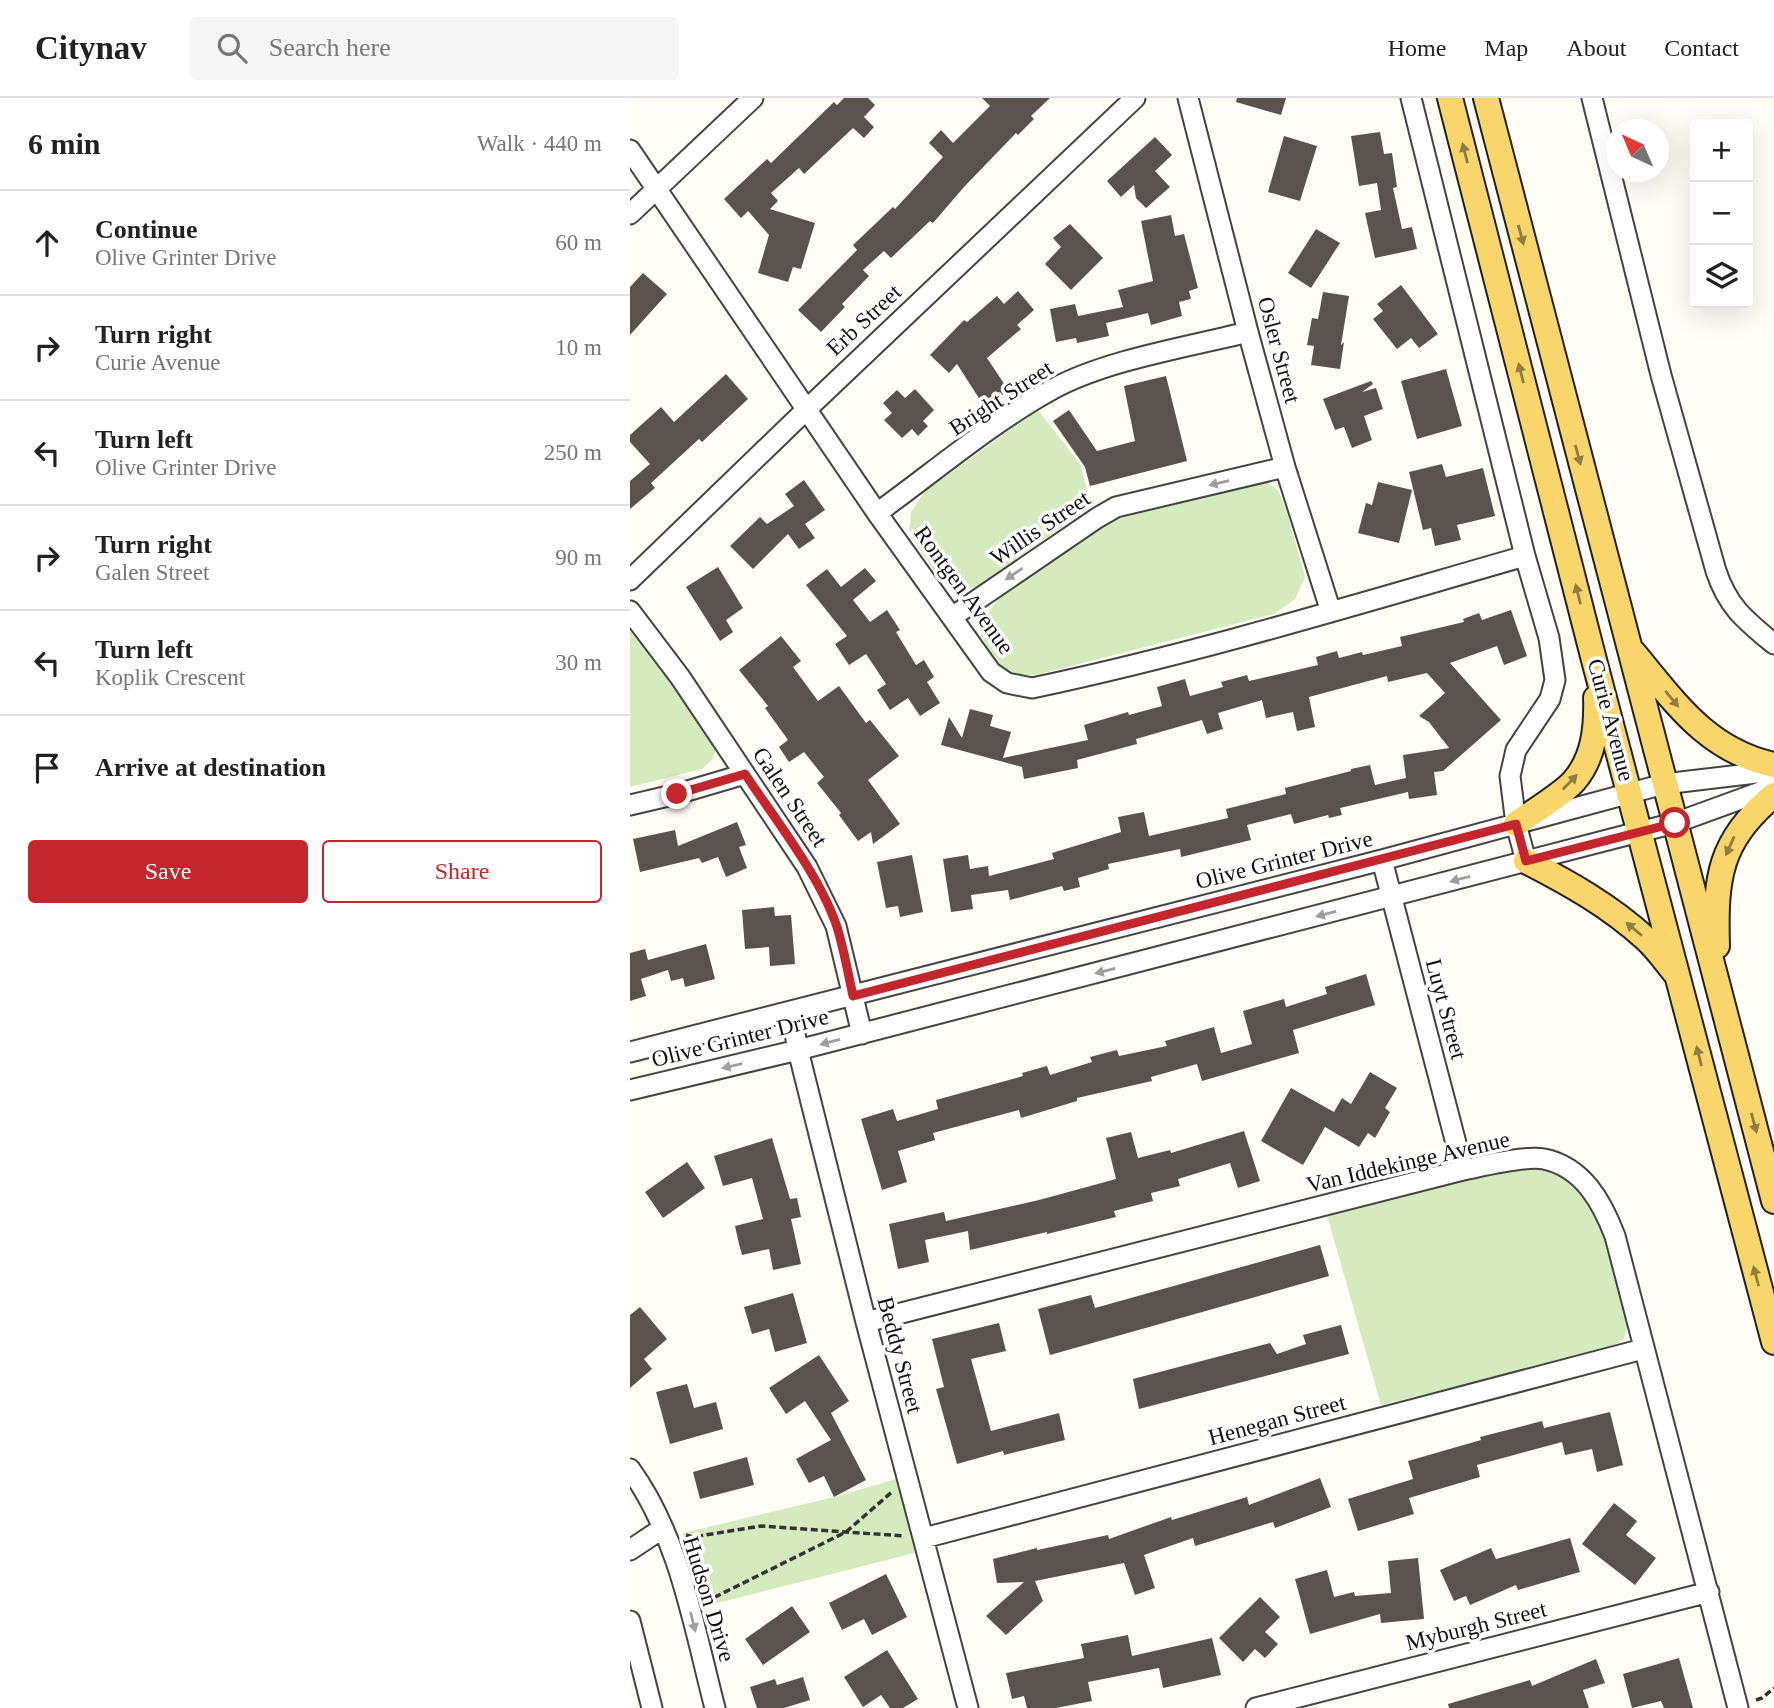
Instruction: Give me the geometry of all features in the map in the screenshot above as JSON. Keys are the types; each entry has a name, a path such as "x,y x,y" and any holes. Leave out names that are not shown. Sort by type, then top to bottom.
{"main road":[{"name":"Curie Avenue","path":"1450,98 1594,660 1774,1342"},
{"name":"Curie Avenue","path":"1486,98 1774,1201"},
{"path":"1628,646 1698,727 1738,754 1774,765"},
{"path":"1516,824 1574,782 1589,754 1597,727 1594,660"},
{"path":"1718,987 1716,902 1724,861 1733,837 1756,809 1774,794"},
{"path":"1526,861 1583,891 1611,910 1648,941 1679,979"}],"street":[{"path":"630,214 753,98"},
{"name":"Erb Street","path":"630,580 1135,98"},
{"name":"Osler Street","path":"1188,98 1285,467 1331,612"},
{"name":"Curie Avenue","path":"1411,98 1524,556 1549,638 1555,680 1550,699 1516,750 1510,776 1516,824 1526,861"},
{"path":"1592,98 1661,375 1716,571 1724,594 1736,611 1774,644"},
{"name":"Rontgen Avenue","path":"630,149 877,513 990,672 1007,683 1032,688 1331,612 1524,556"},
{"name":"Bright Street","path":"877,513 1054,388 1102,369 1248,332"},
{"name":"Willis Street","path":"952,617 1116,507 1285,467"},
{"name":"Galen Street","path":"630,611 680,677 807,867 836,926 862,1034"},
{"name":"Olive Grinter Drive","path":"630,1052 1382,860 1664,784 1774,771"},
{"path":"630,805 745,774"},
{"name":"Olive Grinter Drive","path":"630,1090 862,1034 1641,832 1675,823 1774,788"},
{"name":"Luyt Street","path":"1382,860 1463,1170"},
{"name":"Beddy Street","path":"791,1012 798,1050 866,1322 968,1708"},
{"name":"Van Iddekinge Avenue","path":"866,1322 1463,1170 1542,1158 1566,1167 1591,1189 1606,1213 1615,1236 1738,1708"},
{"name":"Henegan Street","path":"924,1538 1643,1349"},
{"name":"Hudson Drive","path":"630,1469 663,1528 681,1575 715,1708"},
{"path":"630,1550 663,1528"},
{"name":"Myburgh Street","path":"1256,1708 1709,1592"},
{"path":"630,1621 652,1708"}],"path":[{"path":"690,1610 846,1532 908,1478"},
{"path":"663,1528 693,1536 761,1526 924,1538"}],"green space":[{"path":"1038,410 1081,465 1091,507 976,587 958,589 941,581 909,533 911,512 925,491"},
{"path":"1261,478 1278,490 1305,577 1295,599 1274,614 1040,674 1022,676 1005,671 990,656 982,636 988,613 1002,593 1102,523 1137,506"},
{"path":"630,621 717,747 712,760 702,769 630,787"},
{"path":"1539,1165 1563,1174 1580,1188 1593,1208 1603,1230 1618,1280 1628,1325 1624,1339 1605,1350 1381,1405 1327,1215 1515,1166"},
{"path":"903,1477 922,1551 702,1607 683,1533 834,1497"}],"building":[{"path":"844,98 868,98 875,105 864,117 874,127 864,138 853,128 804,174 799,168 771,193 778,201 770,209 815,223 801,269 793,267 788,282 758,273 769,235 748,211 741,218 724,199 767,159 771,163 834,102 837,105"},
{"path":"982,98 1050,98 1031,116 1034,119 1018,135 1016,133 933,223 930,221 891,258 884,251 863,270 869,276 842,304 845,307 821,332 798,310 857,250 853,245 893,207 895,209 943,157 929,143 941,130 953,143 990,106"},
{"path":"1237,98 1286,98 1281,115 1236,102"},
{"path":"1380,132 1384,154 1392,153 1397,187 1393,188 1402,229 1412,227 1417,249 1375,258 1365,213 1381,210 1377,183 1359,186 1351,136"},
{"path":"1284,136 1317,146 1300,201 1268,192"},
{"path":"1155,137 1172,155 1155,171 1170,187 1146,208 1136,198 1134,185 1121,197 1107,181"},
{"path":"1171,215 1175,236 1184,234 1198,288 1189,291 1191,299 1179,302 1182,316 1151,325 1148,313 1106,323 1109,336 1077,343 1076,338 1056,342 1050,309 1075,304 1078,316 1123,307 1118,290 1153,281 1141,221"},
{"path":"1070,224 1103,258 1071,290 1045,264 1061,247 1053,238"},
{"path":"1316,229 1340,243 1311,288 1288,273"},
{"path":"643,273 667,294 630,335 630,287"},
{"path":"1401,285 1438,334 1419,348 1411,338 1397,349 1373,319 1383,311 1377,304"},
{"path":"1018,291 1034,310 1017,325 1021,329 987,358 1009,391 984,406 957,364 949,373 930,355 964,320 967,322 997,296 1004,304"},
{"path":"1323,292 1349,296 1340,369 1311,365 1314,346 1307,345 1312,318 1318,319"},
{"path":"1446,369 1462,426 1417,439 1401,381"},
{"path":"726,374 748,399 702,442 699,439 651,483 655,488 630,509 630,481 650,464 630,442 630,435 661,407 674,422"},
{"path":"1166,376 1187,461 1090,486 1085,467 1053,421 1069,410 1097,451 1135,441 1124,386"},
{"path":"1371,381 1373,384 1362,392 1376,388 1383,409 1364,416 1372,440 1352,448 1344,427 1335,430 1323,399"},
{"path":"915,389 934,410 923,421 928,426 918,436 912,429 902,438 884,420 892,413 883,403 897,390 905,398"},
{"path":"1442,464 1446,477 1483,468 1495,516 1457,525 1461,540 1435,546 1431,528 1423,530 1409,472"},
{"path":"804,480 825,510 805,524 815,538 799,549 788,534 753,569 730,546 760,517 767,524 794,506 785,494"},
{"path":"1378,482 1412,490 1399,543 1358,533 1366,503 1372,505"},
{"path":"718,567 743,608 726,620 733,632 720,641 686,587"},
{"path":"865,568 876,581 853,600 870,622 887,610 900,630 896,632 916,665 924,660 934,677 927,682 940,703 920,716 908,698 890,710 877,690 886,684 866,654 849,665 835,644 847,636 806,585 827,569 841,587"},
{"path":"1511,610 1527,656 1504,665 1497,646 1450,663 1501,720 1443,771 1434,772 1437,795 1409,799 1408,792 1340,808 1342,815 1329,818 1328,815 1294,824 1291,814 1247,825 1251,840 1181,857 1180,849 1108,864 1109,869 1078,878 1080,887 1064,891 1062,886 1010,900 1008,890 971,895 973,909 951,912 943,859 968,855 970,869 988,866 989,876 1054,859 1052,853 1121,832 1118,817 1144,812 1149,836 1228,818 1226,809 1286,794 1285,788 1351,769 1370,765 1375,785 1406,778 1403,755 1449,748 1429,722 1419,716 1445,693 1427,673 1388,682 1387,676 1309,697 1315,727 1297,731 1293,712 1266,718 1262,700 1218,713 1223,729 1207,734 1202,720 1136,739 1137,744 1077,760 1078,768 1024,779 1022,767 941,745 949,717 962,738 970,709 993,715 990,726 1011,732 1003,758 1088,740 1084,725 1128,712 1129,715 1162,706 1157,687 1185,679 1190,696 1223,687 1221,682 1247,675 1249,681 1318,665 1316,657 1337,651 1339,658 1402,646 1400,637 1464,622 1463,619 1479,613 1482,620"},
{"path":"781,636 801,661 793,667 818,701 839,686 866,723 870,720 899,756 868,780 900,824 873,844 871,832 858,841 839,815 841,813 817,783 824,777 804,752 789,762 779,747 788,740 765,708 768,706 739,670"},
{"path":"737,822 746,845 739,847 747,868 726,877 718,857 702,863 699,858 640,872 633,839 675,830 678,846"},
{"path":"912,855 923,912 900,917 898,906 886,908 877,862"},
{"path":"774,907 775,916 791,915 795,964 770,966 769,947 745,949 742,910"},
{"path":"706,944 715,979 685,987 683,978 671,981 668,970 641,979 646,996 630,1001 630,953 645,949 648,960"},
{"path":"1366,974 1375,1005 1293,1030 1299,1053 1202,1081 1197,1064 1151,1077 1152,1081 1077,1098 1077,1101 1021,1118 1019,1110 933,1133 935,1140 898,1151 907,1182 882,1190 861,1119 893,1109 897,1121 938,1109 936,1100 1023,1076 1022,1073 1047,1066 1050,1075 1092,1062 1090,1057 1117,1050 1119,1056 1167,1046 1165,1041 1214,1027 1221,1053 1252,1044 1243,1011 1284,999 1286,1007 1327,994 1325,987"},
{"path":"1370,1072 1397,1088 1385,1108 1390,1112 1375,1138 1368,1133 1359,1147 1325,1127 1303,1165 1261,1141 1291,1088 1334,1112 1342,1098 1351,1104"},
{"path":"1244,1131 1260,1181 1238,1188 1230,1163 1178,1179 1180,1186 1151,1193 1153,1201 1114,1211 1116,1217 970,1250 968,1231 925,1240 929,1262 898,1269 889,1224 944,1212 946,1221 1116,1179 1106,1138 1131,1132 1138,1158 1170,1150 1171,1153"},
{"path":"772,1138 790,1199 797,1198 801,1217 791,1219 801,1264 773,1270 769,1249 742,1255 739,1244 735,1226 763,1219 752,1178 723,1186 714,1156"},
{"path":"687,1162 705,1188 663,1218 645,1192"},
{"path":"1320,1245 1329,1276 1050,1355 1038,1309 1091,1295 1095,1308"},
{"path":"793,1293 807,1343 775,1352 769,1329 752,1334 744,1307"},
{"path":"640,1307 667,1339 644,1359 652,1369 630,1388 630,1315"},
{"path":"999,1323 1006,1351 971,1359 991,1431 1059,1413 1065,1440 1004,1455 1003,1451 957,1464 936,1389 944,1387 932,1339"},
{"path":"1341,1325 1349,1354 1139,1409 1133,1379 1270,1343 1277,1354 1306,1344 1303,1335"},
{"path":"819,1355 849,1401 831,1413 866,1480 834,1497 824,1476 809,1483 796,1459 831,1440 805,1401 786,1414 769,1388"},
{"path":"687,1384 694,1408 716,1402 723,1429 670,1444 656,1392"},
{"path":"1610,1412 1623,1465 1597,1472 1592,1449 1565,1455 1562,1442 1477,1465 1480,1477 1409,1498 1414,1514 1358,1531 1348,1499 1413,1479 1408,1461 1481,1440 1480,1437 1542,1421 1544,1428"},
{"path":"747,1457 754,1485 700,1499 693,1472"},
{"path":"1320,1478 1331,1507 1275,1528 1273,1522 1195,1546 1193,1538 1144,1555 1155,1588 1135,1595 1124,1563 1035,1581 1043,1601 1006,1635 986,1616 1024,1582 997,1583 993,1559 1108,1535 1109,1539 1171,1517 1172,1520 1247,1497 1249,1505"},
{"path":"1614,1503 1637,1521 1626,1535 1656,1558 1635,1585 1582,1544"},
{"path":"1570,1538 1580,1572 1518,1590 1516,1585 1470,1605 1466,1596 1454,1601 1440,1570 1491,1548 1496,1559"},
{"path":"1418,1558 1424,1619 1381,1623 1380,1614 1310,1634 1295,1579 1327,1570 1334,1597 1354,1592 1355,1596 1391,1593 1388,1561"},
{"path":"886,1574 907,1617 872,1635 864,1619 842,1630 829,1603"},
{"path":"1260,1597 1280,1617 1265,1632 1278,1644 1265,1658 1255,1649 1243,1662 1219,1638"},
{"path":"792,1606 810,1632 763,1665 745,1639"},
{"path":"1128,1635 1132,1656 1212,1638 1221,1675 1163,1688 1159,1668 1088,1682 1092,1701 1056,1708 1027,1708 1024,1696 1012,1699 1006,1673 1084,1658 1081,1644"},
{"path":"887,1650 918,1699 903,1708 890,1708 881,1695 863,1707 844,1677"},
{"path":"1679,1658 1693,1708 1664,1708 1661,1701 1632,1708 1623,1674"},
{"path":"1596,1659 1605,1683 1583,1690 1589,1708 1449,1708 1448,1704 1530,1680 1532,1686"},
{"path":"803,1677 810,1700 784,1708 757,1708 750,1687 775,1679 777,1685"}],"route":[{"path":"677,794 745,774 807,867 824,900 836,926 853,996 1516,824 1526,861 1675,823"}]}
